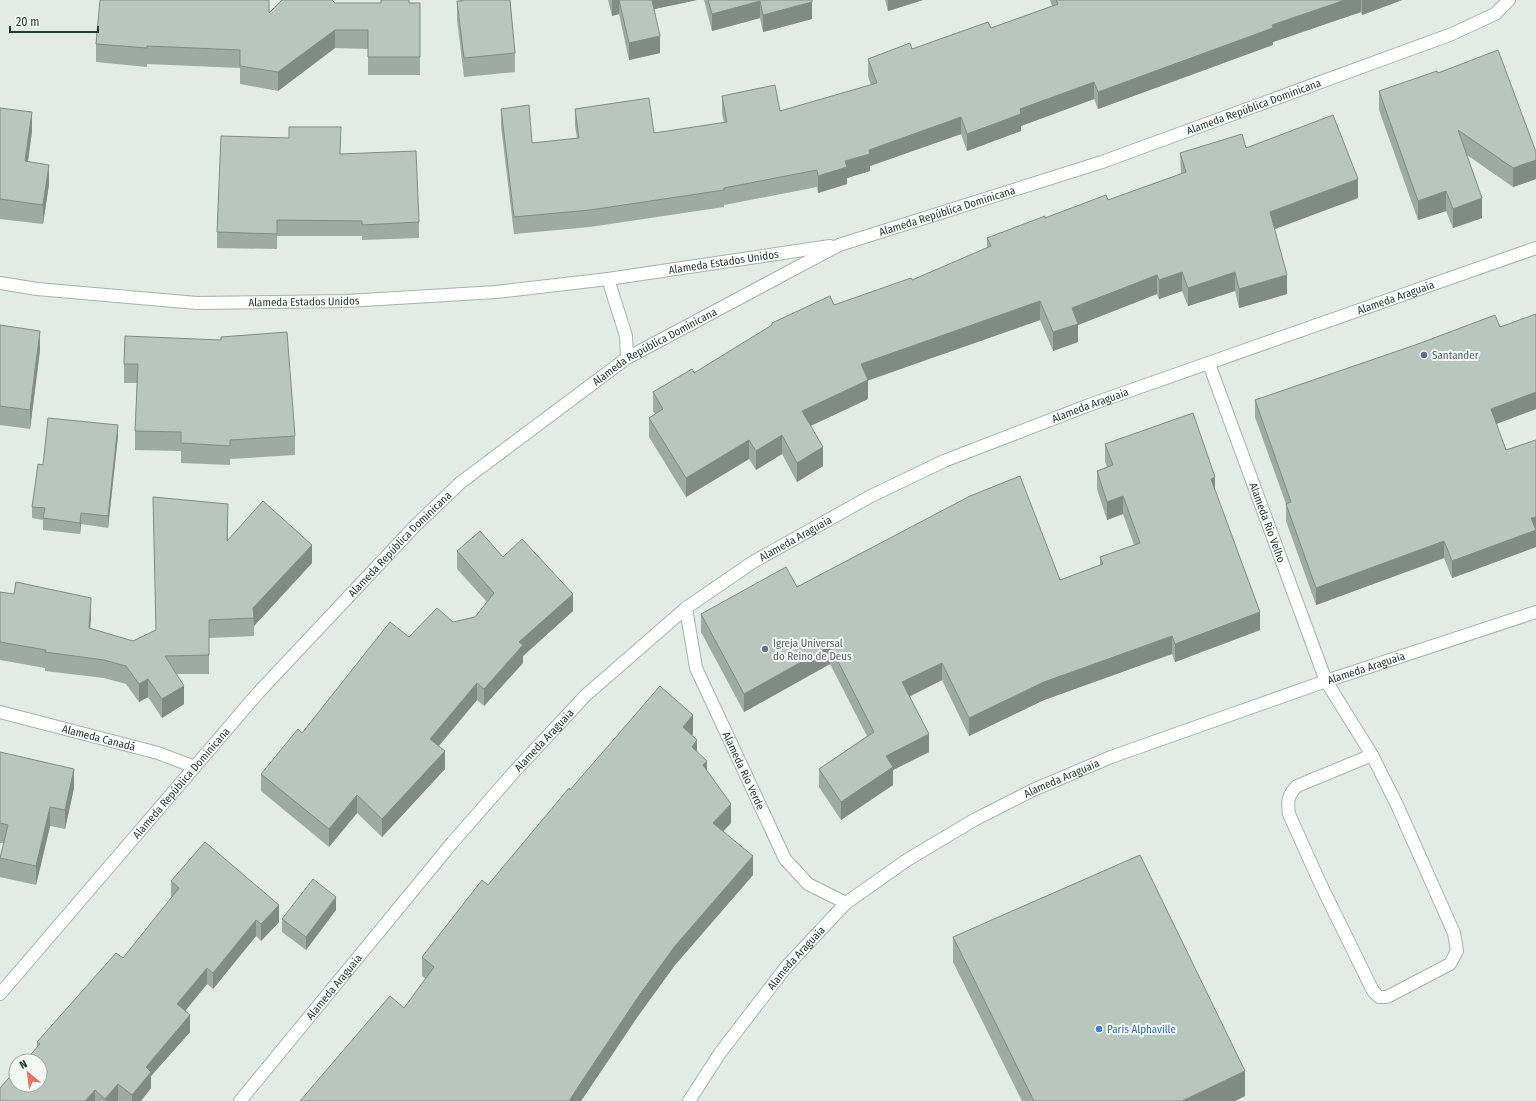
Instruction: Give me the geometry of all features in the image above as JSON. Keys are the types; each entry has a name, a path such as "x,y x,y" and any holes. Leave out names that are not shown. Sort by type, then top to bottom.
{"street":[{"name":"Alameda República Dominicana","path":"0,994 258,693 414,527 460,483 627,358 839,244 1117,157 1452,34 1495,14 1509,0"},
{"name":"Alameda Estados Unidos","path":"0,282 37,289 198,303 347,301 489,293 608,278 839,244"},
{"name":"Alameda Araguaia","path":"240,1101 452,843 514,772 586,695 686,608 753,562 871,496 944,461 1089,405 1536,248"},
{"path":"608,278 626,336 627,358"},
{"name":"Alameda Rio Velho","path":"1209,364 1326,681 1372,755 1397,806 1454,933 1457,951 1450,964 1387,997 1379,997 1373,991 1320,883 1289,814 1288,802 1290,793 1297,786 1372,755"},
{"name":"Alameda Rio Verde","path":"686,608 696,668 786,858 808,884 846,903"},
{"name":"Alameda Araguaia","path":"689,1101 720,1053 786,967 846,903 907,860 974,820 1033,790 1110,757 1326,681 1536,612"},
{"name":"Alameda Canadá","path":"0,712 158,753 195,767"}],"building":[{"path":"100,0 269,0 269,13 282,0 332,0 335,3 381,3 381,0 409,0 409,3 420,3 420,57 368,57 368,30 335,30 278,72 240,66 240,50 147,46 147,48 96,44"},
{"path":"510,0 515,53 464,58 457,1"},
{"path":"619,0 652,0 660,36 629,43"},
{"path":"708,0 812,0 812,2 763,15 760,1 712,14"},
{"path":"1056,0 1345,0 1272,25 1273,28 1098,92 1094,82 1020,109 1021,114 967,134 961,117 869,150 870,154 845,161 847,167 818,176 817,170 724,188 724,190 590,210 514,217 501,109 529,105 532,143 579,138 575,109 649,98 654,133 727,122 722,96 775,85 780,111 877,83 868,59 910,43 912,49 988,22 991,28 1058,4"},
{"path":"1498,50 1536,152 1536,160 1513,168 1458,130 1482,198 1453,209 1446,191 1418,201 1379,91 1437,71 1438,73"},
{"path":"0,108 32,112 25,161 49,165 43,205 0,199"},
{"path":"1333,115 1358,179 1270,212 1287,275 1239,289 1235,272 1188,288 1182,272 1159,280 1157,275 1072,308 1078,324 1053,332 1040,301 861,364 868,380 802,411 823,447 797,463 782,435 756,451 749,440 686,478 649,418 663,409 653,392 692,369 694,373 772,325 772,323 830,296 834,305 911,278 912,280 991,246 987,238 1106,195 1108,200 1186,172 1180,153 1242,134 1246,148"},
{"path":"289,127 341,127 340,154 416,151 419,222 362,225 362,221 277,220 277,234 217,232 221,136 289,138"},
{"path":"1536,314 1536,392 1491,409 1506,450 1536,440 1536,517 1531,518 1536,530 1452,561 1444,541 1316,588 1286,504 1291,502 1255,400 1418,344 1495,315 1500,327"},
{"path":"0,325 40,331 30,410 0,406"},
{"path":"287,332 295,436 230,440 230,446 181,443 181,432 135,431 138,364 124,364 125,336 221,340 221,337"},
{"path":"1193,413 1215,477 1211,479 1260,612 1175,644 1172,636 1044,682 969,718 942,663 902,682 929,734 886,756 893,767 841,802 819,769 874,732 830,646 744,694 701,614 786,567 797,587 970,496 1020,476 1060,580 1103,564 1100,557 1140,543 1123,496 1107,502 1097,471 1113,465 1105,444"},
{"path":"48,418 118,425 108,516 81,513 80,523 43,518 45,508 32,507 38,464 43,465"},
{"path":"153,497 228,504 227,541 263,501 312,545 253,608 254,618 209,620 209,655 165,656 184,686 162,699 148,679 139,684 126,666 104,660 45,652 46,650 0,642 0,592 14,594 16,582 91,598 89,628 133,641 156,630"},
{"path":"480,531 503,557 522,539 573,594 519,642 523,645 484,689 477,683 430,739 445,751 382,819 357,795 329,829 261,774 298,729 302,733 390,622 409,637 437,608 453,622 475,617 494,593 457,551"},
{"path":"660,686 693,715 683,727 697,740 692,747 707,761 703,765 731,804 713,823 753,856 675,946 638,997 569,1101 300,1101 390,996 404,1008 434,967 422,957 482,880 488,885 569,788 570,790"},
{"path":"0,752 74,769 65,810 50,807 36,866 0,858 8,825 0,823"},
{"path":"205,842 279,905 261,924 256,920 213,973 207,968 177,1004 190,1015 146,1067 151,1072 132,1095 118,1084 105,1099 95,1090 85,1101 0,1101 0,1088 8,1079 8,1093 48,1093 48,1053 32,1053 40,1044 37,1042 116,953 123,958 179,888 171,881"},
{"name":"Paris Alphaville","path":"1140,855 1245,1071 1182,1101 1034,1101 953,937"},
{"path":"313,879 336,897 306,937 282,919"}],"place":[{"name":"Santander","path":"1424,355"},
{"name":"Igreja Universal do Reino de Deus","path":"765,649"},
{"name":"Paris Alphaville","path":"1099,1029"}]}
